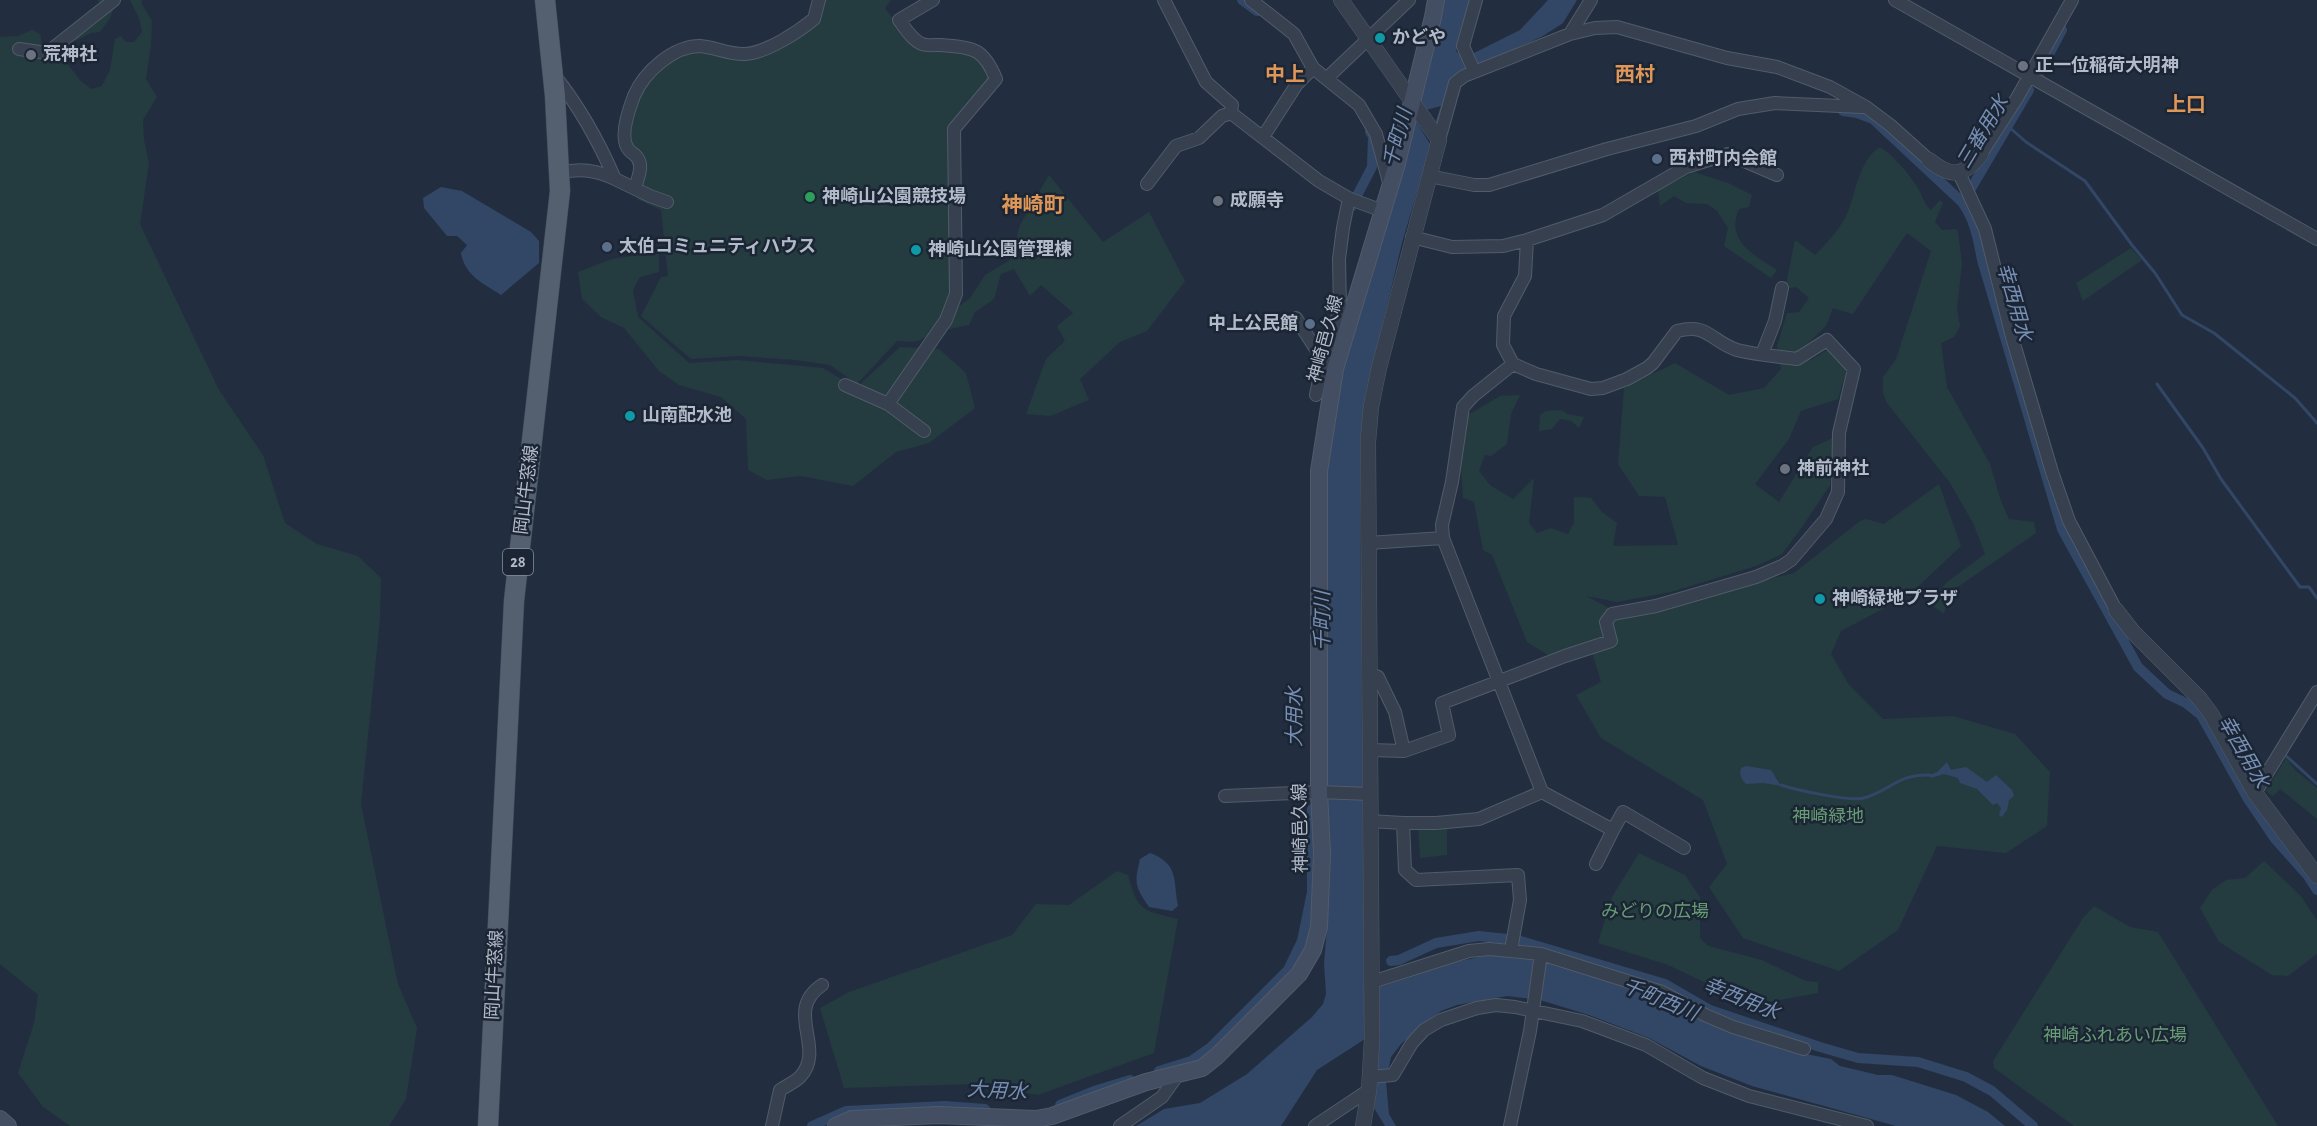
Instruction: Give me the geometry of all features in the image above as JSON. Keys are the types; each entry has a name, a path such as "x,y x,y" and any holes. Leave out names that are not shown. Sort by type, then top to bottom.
{"main road":[{"name":"岡山牛窓線","path":"488,1126 514,601 542,366 560,173 545,0"},
{"name":"神崎邑久線","path":"836,1126 852,1119 938,1115 1036,1119 1052,1116 1146,1082 1203,1068 1299,974 1313,950 1319,927 1322,854 1317,793 1318,471 1328,366 1383,211 1414,107 1436,0"},
{"path":"0,1119 8,1126"}],"street":[{"path":"19,49 47,53 114,0"},
{"path":"635,188 641,164 639,158 627,149 624,137 634,97 643,78 657,65 682,50 700,46 744,54 761,51 814,19 819,0"},
{"path":"888,404 946,320 956,294 954,129 996,79 989,61 977,52 969,48 922,44 914,39 899,20 933,0"},
{"path":"1164,0 1206,82 1232,105 1231,113"},
{"path":"1251,0 1294,34 1311,70 1327,78 1359,105 1373,126 1390,186"},
{"path":"1341,0 1436,136"},
{"path":"1327,78 1409,0"},
{"path":"1472,64 1463,46 1476,0"},
{"path":"1570,34 1591,0"},
{"path":"1895,0 2317,239"},
{"path":"1363,1126 1371,1081 1372,1039 1368,794 1370,750 1368,442 1371,407 1429,176 1436,136 1455,83 1464,76 1472,64 1570,34 1607,27 1633,30 1728,58 1777,68 1830,87 1866,107 1944,170 1959,173 1970,168 1981,154 2030,76 2072,0"},
{"path":"1263,138 1297,84 1311,70"},
{"path":"552,72 572,98 607,159 615,179"},
{"path":"1429,176 1474,185 1490,185 1607,149 1696,126 1738,110 1775,103 1866,107"},
{"path":"1231,113 1319,181 1349,198 1383,211"},
{"path":"1147,184 1176,146 1199,138 1222,116 1231,113"},
{"path":"1412,237 1452,247 1503,246 1527,240 1603,215 1686,167 1728,154 1777,175"},
{"path":"560,173 576,170 600,172 667,201"},
{"path":"1959,173 1985,229 2012,337 2069,521 2116,610 2133,632 2200,699 2211,714 2255,793 2317,876"},
{"path":"1316,395 1328,366 1340,309 1339,259 1349,198"},
{"path":"1370,750 1404,751 1449,735 1442,703 1594,645 1611,641 1606,622 1612,614 1656,606 1756,578 1782,566 1799,552 1826,519 1838,492 1840,481 1839,433 1854,369 1827,340 1797,359 1736,349 1701,329 1693,328 1677,331 1647,368 1603,388 1591,389 1536,374 1513,364 1503,345 1504,316 1525,276 1527,240"},
{"path":"1762,354 1775,321 1782,288"},
{"path":"1296,318 1328,366"},
{"path":"1513,364 1473,396 1463,407 1452,482 1442,525 1443,538 1542,792 1613,830"},
{"path":"844,385 888,404 924,431"},
{"path":"1368,543 1443,538"},
{"path":"1369,673 1378,677 1395,712 1404,751"},
{"path":"2255,793 2317,692"},
{"path":"1370,821 1436,823 1479,819 1542,792"},
{"path":"1225,796 1368,794"},
{"path":"1596,864 1623,812 1684,848"},
{"path":"1403,823 1405,870 1416,880 1518,875 1520,900 1512,943"},
{"path":"1372,985 1469,951 1512,943 1541,956 1662,992 1733,1026 1804,1049"},
{"path":"1510,1126 1534,1009 1541,956"},
{"path":"772,1126 780,1090 800,1077 807,1064 810,1048 804,1013 807,1000 813,991 822,985"},
{"path":"1315,1126 1371,1081 1393,1075 1412,1042 1424,1030 1441,1020 1477,1008 1496,1005 1534,1009 1582,1021 1646,1045 1703,1078 1749,1096 1867,1126"},
{"path":"1120,1126 1162,1097 1179,1073"}],"green space":[{"path":"97,0 117,0 110,18 100,32 91,33 75,41 75,35 107,11"},
{"path":"130,0 142,0 152,21 146,79 157,97 143,120 149,163 140,224 219,390 263,455 285,523 317,544 358,556 381,578 380,619 361,804 398,984 417,1028 406,1099 389,1126 70,1126 43,1107 18,1073 34,1023 38,995 0,964 0,37 18,36 32,30 40,34 43,49 51,56 66,62 80,80 91,89 102,86 110,70 115,39 121,36 126,42 134,42 142,32 139,18"},
{"path":"824,0 891,0 885,8 913,46 974,55 989,73 988,83 952,127 952,276 945,312 935,329 920,340 897,341 857,384 830,365 738,356 691,359 641,316 661,277 668,276 661,210 637,199 644,182 644,159 630,145 633,116 643,89 661,68 686,54 704,50 739,59 759,56 781,47 810,28 819,16"},
{"name":"神崎緑地","path":"1880,147 1895,159 1908,175 1931,210 1940,200 1943,203 1935,222 1942,230 1956,229 1958,232 1962,263 1957,309 1960,326 1954,337 1941,343 1947,387 1990,464 2009,519 2034,522 2036,533 1949,593 1944,614 1929,603 1947,582 1985,554 1973,523 1950,483 1887,403 1883,393 1883,377 1896,359 1931,251 1907,233 1853,314 1833,308 1826,326 1803,348 1811,360 1827,350 1847,369 1838,399 1801,411 1789,439 1755,484 1779,502 1813,447 1833,438 1830,485 1782,554 1756,566 1671,592 1617,602 1586,596 1619,613 1794,573 1860,521 1866,519 1884,524 1939,484 1961,546 1909,595 1841,631 1831,654 1849,685 1883,719 1953,716 2015,734 2050,772 2047,826 2006,853 1937,846 1898,930 1839,971 1743,938 1709,887 1727,864 1703,800 1601,738 1576,695 1601,682 1592,652 1551,657 1527,642 1492,555 1483,550 1474,502 1463,498 1460,452 1468,415 1500,396 1520,395 1511,414 1507,444 1491,456 1485,455 1479,471 1490,485 1513,499 1534,478 1529,523 1537,533 1551,528 1568,534 1574,523 1574,497 1591,498 1602,512 1617,523 1613,546 1678,545 1665,497 1639,496 1618,464 1624,388 1675,363 1729,395 1764,388 1781,369 1777,346 1787,313 1799,312 1809,298 1796,287 1785,289 1795,240 1815,255 1824,246 1847,214 1867,160"},
{"path":"1694,172 1728,183 1752,195 1749,207 1739,209 1736,230 1744,246 1751,253 1777,270 1771,278 1724,246 1728,228 1717,211 1707,204 1686,203 1674,196 1660,206 1658,190"},
{"path":"1049,175 1103,242 1149,212 1185,281 1147,331 1120,342 1080,379 1089,400 1050,416 1026,414 1046,359 1065,341 1057,326 1073,313 1041,285 1030,296 1014,269 1001,274 994,299 975,312 969,325 945,330 958,307 970,298 985,275 1010,260 1020,225"},
{"path":"2131,248 2142,260 2083,301 2076,283"},
{"path":"659,252 659,272 640,277 633,290 638,317 689,363 737,360 823,368 856,388 900,347 939,349 966,373 975,408 929,443 896,452 853,486 801,476 767,480 748,470 746,419 721,397 679,385 659,371 624,328 601,317 582,299 578,272 612,259"},
{"path":"1562,410 1567,414 1584,417 1579,428 1571,421 1560,419 1552,429 1539,431 1540,415 1546,411"},
{"path":"2286,758 2295,770 2317,788 2317,819 2280,789 2273,796 2266,791"},
{"path":"1447,827 1447,855 1420,858 1418,829"},
{"name":"みどりの広場","path":"1639,853 1685,875 1700,897 1700,938 1708,946 1762,960 1806,981 1818,982 1818,993 1763,1003 1751,1001 1736,997 1668,965 1598,943 1612,897"},
{"path":"2264,861 2300,895 2317,920 2317,954 2288,976 2272,975 2219,942 2200,908 2212,890 2226,880 2245,878"},
{"path":"1117,871 1128,875 1135,896 1143,908 1156,914 1178,919 1154,1053 1038,1095 975,1084 844,1088 820,1008 849,992 1012,935 1036,904 1069,905"},
{"name":"神崎ふれあい広場","path":"2094,906 2130,927 2158,932 2278,1126 2074,1126 1994,1068 1993,1061 2083,918"}],"water":[{"name":"千町西川","path":"1440,0 1471,0 1456,51 1464,58 1520,30 1548,0 1577,0 1563,23 1543,36 1450,80 1402,243 1366,394 1360,443 1364,990 1456,962 1488,955 1531,956 1664,997 1801,1053 1831,1059 1840,1066 1878,1075 1892,1075 1956,1095 1988,1112 2005,1126 1896,1126 1752,1086 1701,1066 1649,1038 1589,1015 1540,1000 1507,996 1457,1005 1441,1011 1401,1044 1391,1057 1386,1082 1389,1114 1396,1126 1385,1126 1374,1108 1380,1034 1365,1039 1317,1070 1281,1126 1136,1126 1164,1109 1200,1103 1247,1074 1312,1017 1323,1004 1326,994 1324,963 1328,915 1322,477 1339,377"},
{"path":"441,187 462,191 531,232 539,241 539,263 501,295 481,283 466,268 463,261 461,253 467,245 457,236 447,236 424,208 423,198"},
{"path":"1947,762 1951,770 1966,767 1987,782 1996,775 2012,790 2014,796 2009,800 2007,810 2002,817 1999,815 2001,808 1997,803 1993,805 1977,789 1960,783 1958,778 1944,774 1931,778 1929,775 1937,772"},
{"path":"1746,766 1771,770 1781,786 1763,783 1746,784 1740,773 1741,768"},
{"path":"1150,853 1166,862 1173,873 1178,906 1172,911 1149,907 1138,889 1137,874 1140,859"}],"pier":[{"path":"1441,106 1430,144 1416,121 1412,122 1426,110"}],"waterway":[{"name":"大用水","path":"1242,0 1257,11"},
{"name":"三番用水","path":"2037,77 2062,30"},
{"name":"三番用水","path":"1969,192 2029,90"},
{"name":"幸西用水","path":"1843,111 1873,119 1962,202 1975,230 2062,529 2138,667 2167,694 2186,703 2201,715 2248,799 2275,839 2308,876 2317,890"},
{"path":"2008,126 2026,142 2085,181 2155,273 2182,315 2214,333 2295,398 2317,423"},
{"name":"大用水","path":"1351,207 1372,167 1373,136 1370,132"},
{"path":"2157,384 2203,448 2221,479 2300,587 2309,587 2317,598"},
{"path":"2284,754 2317,784"},
{"path":"1781,785 1823,795 1857,799 1873,795 1910,777 1930,775"},
{"name":"大用水","path":"1159,1071 1191,1061 1211,1047 1288,970 1302,941 1312,892 1312,809"},
{"name":"幸西用水","path":"1391,961 1399,960 1436,943 1479,936 1517,940 1665,984 1710,1010 1820,1047 1858,1058 1918,1062 1966,1077 1992,1091 2033,1126"},
{"name":"大用水","path":"1060,1105 1130,1080"},
{"name":"大用水","path":"812,1126 846,1111 945,1106 985,1109"}],"place":[{"name":"かどや","path":"1380,38"},
{"name":"荒神社","path":"31,55"},
{"name":"正一位稲荷大明神","path":"2023,66"},
{"name":"西村町内会館","path":"1657,159"},
{"name":"神崎山公園競技場","path":"810,197"},
{"name":"成願寺","path":"1218,201"},
{"name":"太伯コミュニティハウス","path":"607,247"},
{"name":"神崎山公園管理棟","path":"916,250"},
{"name":"中上公民館","path":"1310,324"},
{"name":"山南配水池","path":"630,416"},
{"name":"神前神社","path":"1785,469"},
{"name":"神崎緑地プラザ","path":"1820,599"}],"district":[{"name":"中上","path":"1285,75"},
{"name":"西村","path":"1635,75"},
{"name":"上口","path":"2186,105"},
{"name":"神崎町","path":"1033,205"}],"water label":[{"name":"千町川","path":"1398,138"},
{"name":"千町川","path":"1323,621"}]}
